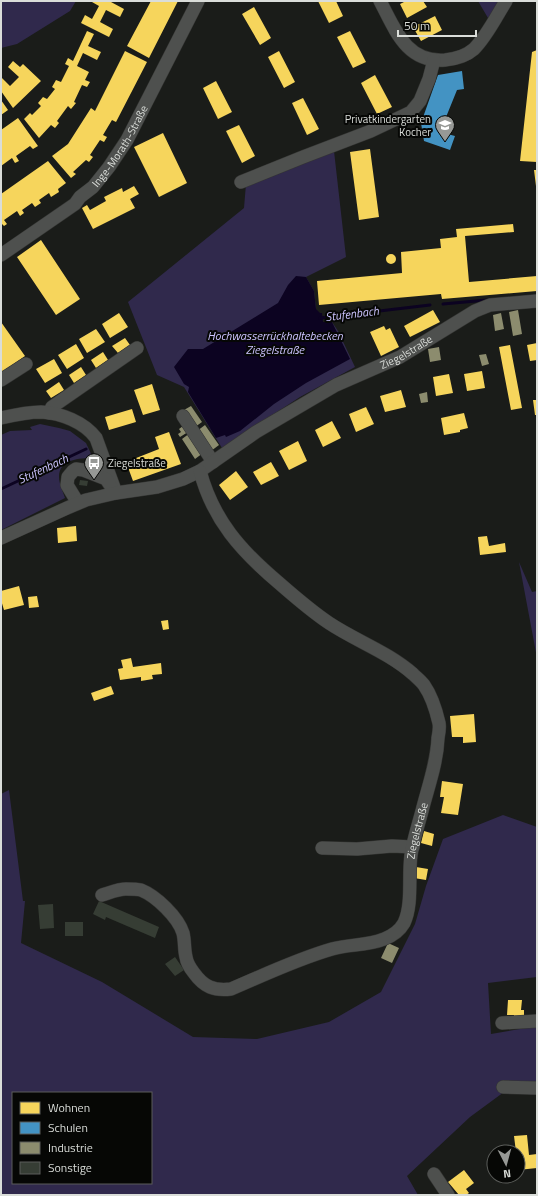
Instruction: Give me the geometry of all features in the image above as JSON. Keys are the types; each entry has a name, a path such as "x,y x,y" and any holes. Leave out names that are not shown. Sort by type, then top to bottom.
{"street":[{"name":"Inge-Morath-Straße","path":"1,255 75,204 80,197 93,187 109,167 127,140 198,1"},
{"path":"380,1 398,37 410,50 421,56 434,60 457,59 472,51 479,43 506,1"},
{"path":"241,182 371,131 411,112 420,101 434,60"},
{"name":"Ziegelstraße","path":"1,538 78,503 116,493 157,487 183,480 200,471 256,432 336,385 400,357 475,311 490,305 537,301"},
{"path":"48,413 52,407 137,348"},
{"path":"1,380 26,364"},
{"path":"1,418 42,412 58,415 81,424 92,433 98,442 116,493"},
{"path":"183,416 213,462"},
{"path":"78,503 67,485 68,477 76,469 83,470 106,479 116,493"},
{"name":"Ziegelstraße","path":"102,895 124,889 140,890 154,898 168,909 178,922 183,933 188,966 197,978 204,985 214,989 223,990 230,990 277,969 335,948 373,943 386,938 396,932 403,924 406,915 409,898 410,860 438,744 439,725 432,701 423,684 395,660 330,624 261,568 242,549 226,528 204,488 200,471"},
{"path":"322,848 357,849 392,846 413,847"},
{"path":"502,1023 537,1021"},
{"path":"503,1087 537,1088"},
{"path":"434,1174 448,1195"}],"shaded area":[{"path":"1,1 76,1 70,11 17,44 1,48"},
{"path":"478,1 506,1 495,20 488,18"},
{"path":"334,151 346,257 306,277 314,291 319,323 332,322 338,331 355,367 300,397 222,448 184,387 157,375 128,302 244,208 246,184"},
{"path":"40,424 70,431 86,443 93,458 77,459 62,466 59,479 65,498 1,530 1,435 10,431 32,430 30,427"},
{"path":"519,562 532,592 537,591 537,658"},
{"path":"9,790 23,901 25,901 21,943 102,982 193,1037 257,1039 329,1022 381,992 415,924 426,886 443,839 503,815 537,827 537,977 488,983 491,1034 537,1026 537,1095 504,1092 470,1117 407,1176 418,1195 1,1195 1,794"}],"water":[{"name":"Hochwasserrückhaltebecken Ziegelstraße","path":"296,276 306,277 314,291 316,309 322,313 323,322 332,322 350,359 306,383 274,404 240,431 226,437 225,435 216,438 188,392 189,387 184,384 174,367 188,349 203,349 278,303 288,285"}],"building: Wohnen":[{"path":"111,1 124,9 120,17 106,10 100,22 113,29 109,37 81,23 85,15 92,19 99,6 92,2"},
{"path":"151,1 178,1 149,58 127,46"},
{"path":"318,1 336,1 343,16 329,23"},
{"path":"406,1 423,1 427,7 407,18 400,4"},
{"path":"254,7 271,38 260,45 242,14"},
{"path":"435,16 442,30 421,41 413,27"},
{"path":"87,31 94,34 88,46 101,52 97,60 83,53 77,66 89,72 85,80 90,82 87,87 82,85 74,102 76,103 71,109 68,106 57,121 59,123 55,128 51,125 39,138 24,119 30,113 32,115 41,106 38,103 43,97 47,99 55,89 52,87 56,80 61,82 69,66 65,64 68,58 73,61"},
{"path":"350,31 366,62 353,68 337,37"},
{"path":"537,50 537,162 520,161 532,52"},
{"path":"125,51 147,62 116,122 112,120 103,135 107,137 104,142 100,140 90,155 93,157 89,162 86,160 73,172 76,174 71,178 52,156 68,144 91,108 95,111"},
{"path":"279,51 295,82 284,88 268,57"},
{"path":"13,61 20,67 23,64 41,81 13,108 1,91 1,77 10,86 19,77 8,67"},
{"path":"375,75 392,107 377,114 361,83"},
{"path":"216,81 232,112 218,119 203,88"},
{"path":"303,98 319,129 307,135 292,103"},
{"path":"1,100 8,110 1,115"},
{"path":"18,118 38,146 33,149 30,146 16,156 19,161 15,163 12,158 1,166 1,130"},
{"path":"239,125 255,156 242,163 226,131"},
{"path":"163,133 187,183 159,197 134,147"},
{"path":"370,149 379,217 359,220 350,152"},
{"path":"48,161 66,183 58,189 59,192 51,197 49,193 39,200 41,203 35,207 32,203 22,210 24,213 20,216 17,211 4,220 7,224 4,226 2,224 1,225 1,194"},
{"path":"534,170 537,170 537,186 536,186"},
{"path":"134,186 139,194 130,199 135,208 93,229 82,208 87,205 90,210 106,201 104,197 122,188 123,192"},
{"path":"513,224 514,232 465,236 469,282 537,276 537,291 442,299 441,294 319,305 317,281 402,273 401,252 441,248 440,239 457,237 456,229"},
{"path":"41,240 80,299 56,315 17,257"},
{"path":"389,254 393,254 395,255 395,263 389,264 386,261 386,257"},
{"path":"433,310 440,322 410,337 404,326"},
{"path":"119,313 128,327 110,338 102,324"},
{"path":"1,322 25,356 1,373"},
{"path":"384,326 386,330 390,328 399,347 381,356 370,332"},
{"path":"96,329 105,342 87,353 79,339"},
{"path":"125,338 130,345 118,353 112,346"},
{"path":"537,343 537,360 530,361 527,345"},
{"path":"76,344 84,358 67,369 58,355"},
{"path":"510,345 522,408 511,410 499,347"},
{"path":"103,352 108,360 96,368 91,360"},
{"path":"54,359 62,373 45,383 36,369"},
{"path":"81,367 86,375 74,383 69,375"},
{"path":"482,371 485,388 467,391 464,374"},
{"path":"449,374 453,393 436,396 433,377"},
{"path":"59,382 64,390 51,398 46,391"},
{"path":"152,384 160,410 143,415 134,390"},
{"path":"401,390 406,407 385,412 380,396"},
{"path":"533,400 537,400 537,415 535,415"},
{"path":"366,407 374,424 356,432 349,414"},
{"path":"132,409 136,422 109,430 105,417"},
{"path":"464,413 468,428 460,430 460,432 444,435 441,418"},
{"path":"332,421 341,438 323,447 315,430"},
{"path":"169,432 181,464 133,481 126,462 159,449 155,437"},
{"path":"298,441 307,461 289,470 279,451"},
{"path":"271,462 279,476 261,485 253,472"},
{"path":"236,471 248,487 230,500 219,485"},
{"path":"76,526 77,541 58,543 57,528"},
{"path":"487,536 489,546 505,543 506,552 480,555 478,537"},
{"path":"19,586 24,605 4,610 1,600 1,591"},
{"path":"37,596 39,607 29,608 28,597"},
{"path":"168,620 169,629 163,630 161,621"},
{"path":"131,658 133,667 161,663 162,674 152,675 153,679 141,681 141,677 120,680 118,669 123,668 121,660"},
{"path":"111,686 114,694 94,701 91,693"},
{"path":"474,714 476,742 463,743 463,737 452,737 450,716"},
{"path":"442,781 463,784 458,815 441,813 444,797 440,797"},
{"path":"424,831 434,834 432,846 421,843"},
{"path":"416,867 428,869 426,880 414,878"},
{"path":"508,1000 522,1000 521,1010 524,1010 524,1018 514,1018 514,1015 507,1015"},
{"path":"527,1135 529,1155 537,1154 537,1168 526,1169 526,1144 515,1144 514,1136"},
{"path":"464,1170 474,1183 466,1189 469,1193 466,1195 459,1195 448,1182"}],"building: Schulen":[{"path":"462,71 464,89 457,90 440,132 455,136 450,150 424,141 421,123 438,75"}],"building: Industrie":[{"path":"518,310 522,334 513,336 509,312"},
{"path":"501,313 504,329 495,331 493,315"},
{"path":"439,347 441,360 430,362 428,349"},
{"path":"486,354 489,364 482,366 479,355"},
{"path":"427,392 428,402 421,403 419,394"},
{"path":"191,406 202,422 195,427 184,410"},
{"path":"205,425 219,445 211,451 197,431"},
{"path":"183,426 188,432 180,437 178,434 181,432 179,429"},
{"path":"190,433 203,453 195,459 182,439"},
{"path":"388,943 399,948 392,963 381,958"}],"building: Sonstige":[{"path":"80,480 88,481 87,486 79,485"},
{"path":"99,901 159,927 155,938 106,917 105,920 93,914"},
{"path":"53,904 54,928 40,929 38,905"},
{"path":"65,922 83,922 83,936 65,936"},
{"path":"175,957 184,970 175,976 165,964"}],"waterway":[{"name":"Stufenbach","path":"443,304 487,300"},
{"name":"Stufenbach","path":"320,318 430,305"},
{"name":"Stufenbach","path":"1,489 86,449"}],"place":[{"name":"Privatkindergarten Kocher","path":"445,142"},
{"name":"Ziegelstraße","path":"94,480"}]}
